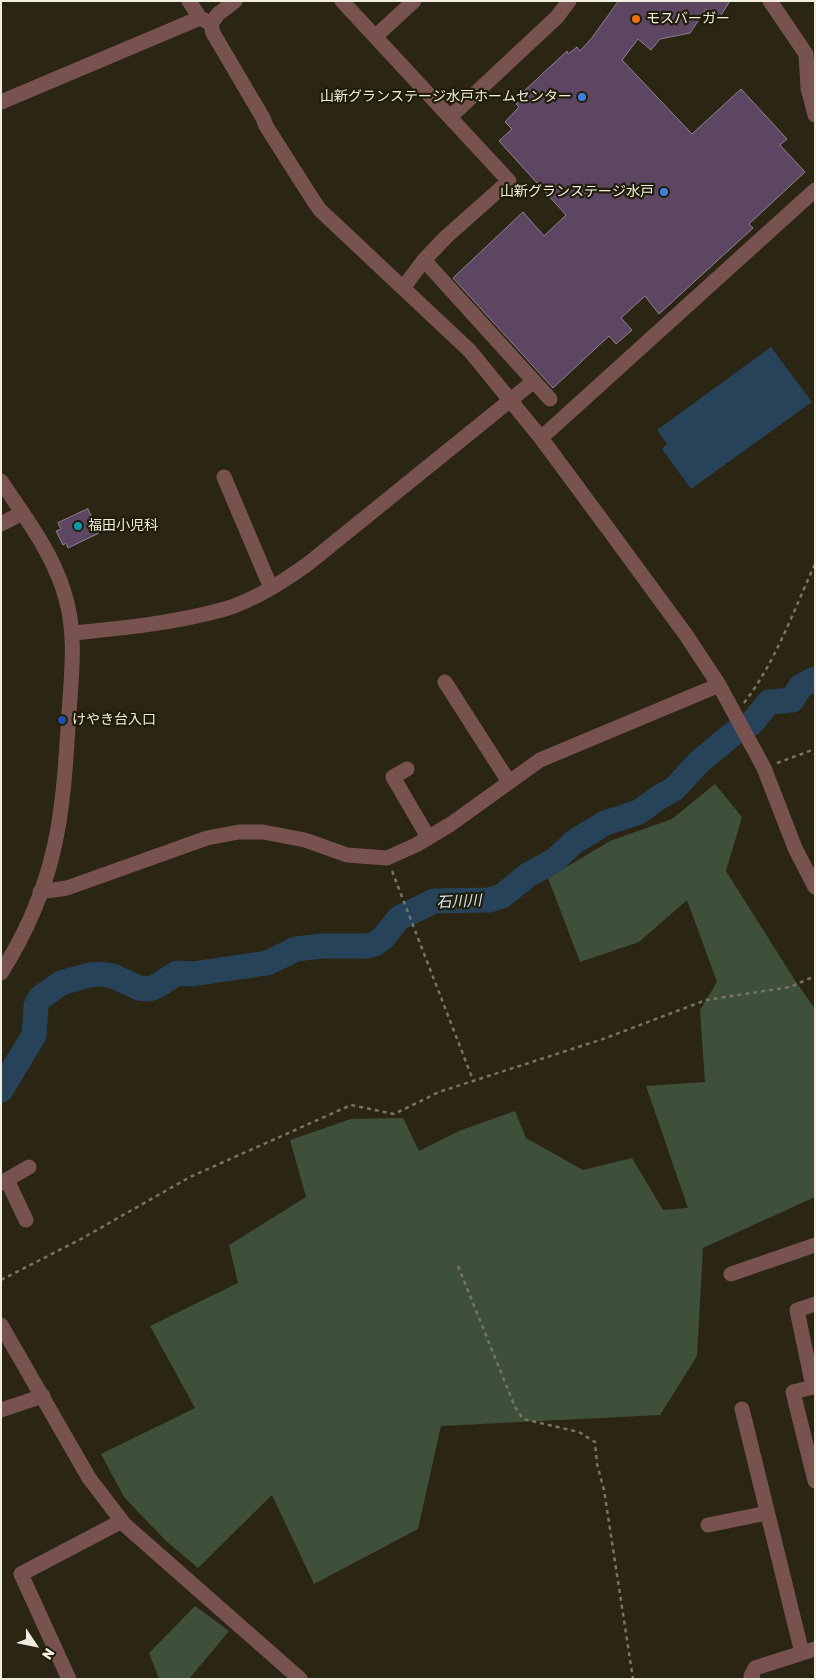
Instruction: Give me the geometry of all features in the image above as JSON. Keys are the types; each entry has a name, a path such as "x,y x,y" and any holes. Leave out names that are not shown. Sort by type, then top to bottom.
{"street":[{"path":"190,1 210,19 212,33 266,126 320,210 470,351 512,400 541,438 686,635 719,685 764,768 796,848 815,887"},
{"path":"1,102 210,19 235,1"},
{"path":"342,1 509,181 424,260 403,288"},
{"path":"376,36 414,1"},
{"path":"450,117 557,17 569,1"},
{"path":"770,1 806,54 808,88 815,115"},
{"path":"541,438 815,190"},
{"path":"424,260 550,399"},
{"path":"73,633 156,625 225,608 271,588 309,563 534,381"},
{"path":"224,477 271,588"},
{"path":"1,481 44,546 56,568 69,610 73,633 66,756 60,815 54,849 30,921 1,973"},
{"path":"1,524 22,513"},
{"path":"445,682 509,782"},
{"path":"40,892 67,888 208,838 239,832 264,832 305,840 347,854 387,858 451,824 540,760 719,685"},
{"path":"406,769 393,777 428,837"},
{"path":"26,1220 4,1182 29,1168"},
{"path":"731,1274 815,1245"},
{"path":"815,1304 797,1310 813,1386 793,1392 815,1481"},
{"path":"1,1325 90,1478 122,1521 300,1679"},
{"path":"1,1410 43,1396"},
{"path":"742,1409 767,1513 808,1651 754,1668 751,1676 754,1679"},
{"path":"708,1525 767,1513"},
{"path":"69,1679 21,1574 122,1521"}],"path":[{"path":"739,722 745,702 765,673 770,660 782,640 815,564"},
{"path":"764,768 815,749"},
{"path":"387,858 473,1080"},
{"path":"1,1280 82,1239 190,1177 352,1105 394,1114 439,1092 603,1038 706,1000 790,987 815,976"},
{"path":"458,1266 515,1407 523,1419 579,1432 595,1442 597,1464 604,1490 634,1679"}],"green space":[{"path":"715,784 742,817 726,871 815,1009 815,1197 703,1248 697,1356 660,1415 441,1426 418,1529 314,1584 272,1495 198,1568 165,1540 124,1497 101,1454 195,1408 150,1326 238,1283 229,1245 306,1197 290,1140 351,1119 403,1118 419,1151 459,1131 515,1111 526,1138 583,1170 632,1158 663,1210 688,1208 646,1086 705,1082 700,1010 717,982 687,900 639,942 580,962 548,878 610,841 672,819"},
{"path":"195,1606 229,1631 189,1679 159,1679 149,1653"}],"water":[{"path":"771,347 812,402 691,489 662,449 667,444 657,430"}],"building":[{"name":"山新グランステージ水戸","path":"619,1 730,1 719,18 706,9 690,33 660,39 651,50 638,39 622,60 692,134 741,89 787,139 780,145 805,172 749,224 753,228 659,314 645,296 621,318 632,330 616,344 609,336 553,388 453,278 523,212 544,236 566,215 499,141 512,129 505,122 519,107 516,104 527,95 524,91 567,51 568,54 577,47 580,51"},
{"name":"福田小児科","path":"88,509 99,533 68,548 66,543 63,545 56,531 61,529 58,523"}],"waterway":[{"name":"石川川","path":"1,1090 34,1035 36,1006 40,998 61,983 100,974 113,976 139,988 149,989 177,973 192,974 267,963 296,949 375,944 383,938 399,918 434,901 490,900 502,896 528,875 555,860 574,842 605,823 639,812 674,789 699,762 734,733 752,723 769,702 792,700 801,686 815,679"}],"place":[{"name":"モスバーガー","path":"636,19"},
{"name":"山新グランステージ水戸ホームセンター","path":"582,97"},
{"name":"山新グランステージ水戸","path":"664,192"},
{"name":"福田小児科","path":"78,526"},
{"name":"けやき台入口","path":"62,720"}]}
